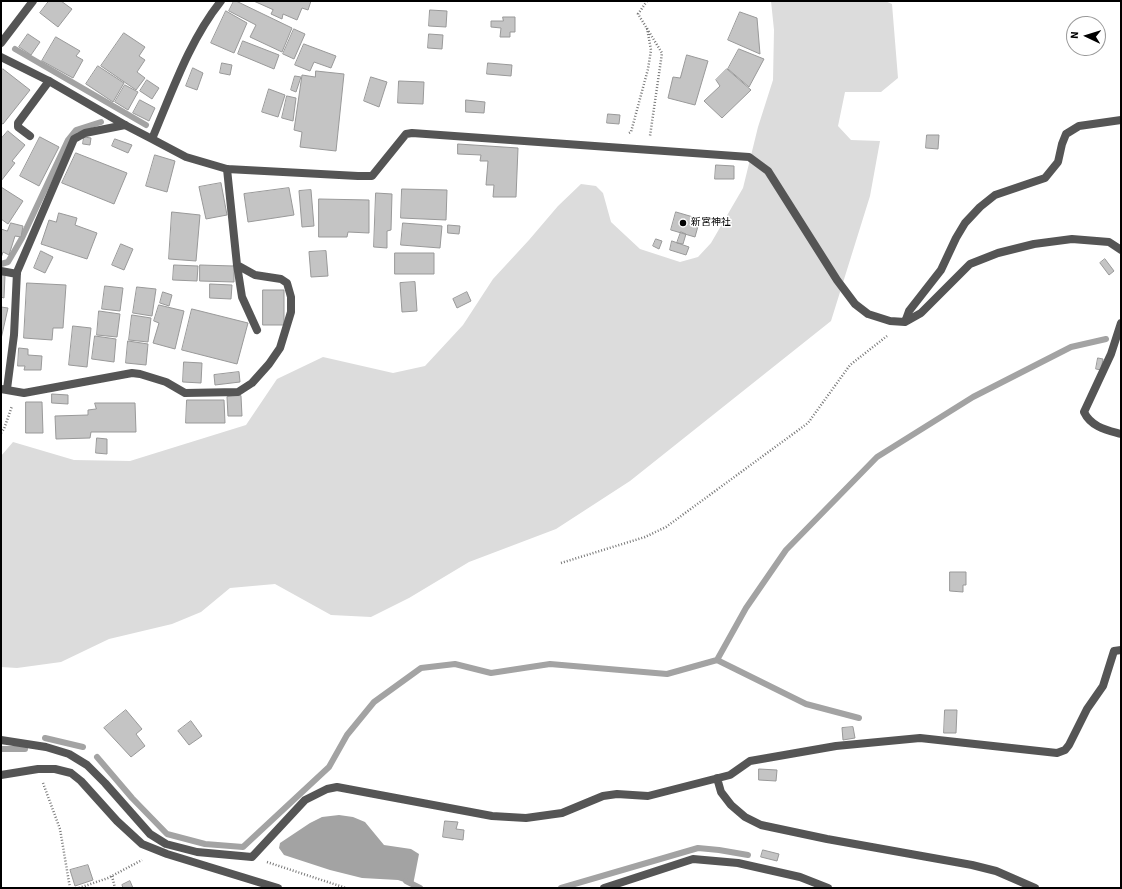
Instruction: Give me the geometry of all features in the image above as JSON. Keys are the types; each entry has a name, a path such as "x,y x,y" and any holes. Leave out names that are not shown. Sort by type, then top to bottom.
{"street":[{"path":"1,43 32,1"},
{"path":"152,139 189,51 221,1"},
{"path":"1,57 49,81 125,125 186,157 227,169 372,176 406,134 412,133 749,157 768,172 837,280 855,304 868,314 890,321 905,322 921,313 970,264 998,253 1034,244 1072,239 1109,242 1121,250"},
{"path":"30,136 18,127 18,124 49,81"},
{"path":"905,322 909,311 941,270 965,223 980,207 995,195 1045,178 1058,162 1066,134 1079,126 1121,120"},
{"path":"125,125 85,132 74,139 17,274 14,335 4,389 24,393 132,374 140,374 166,382 185,392 238,392 252,383 269,364 280,348 291,312 291,297 287,283 281,279 255,275 237,265"},
{"path":"227,169 237,265 242,297 257,330"},
{"path":"1,271 17,274"},
{"path":"1121,323 1111,354 1084,412 1088,419 1100,428 1121,434"},
{"path":"1,740 46,747 69,754 87,765 150,834 166,844 197,852 252,857 305,800 327,789 337,787 492,816 526,818 562,813 603,796 617,794 648,796 730,775 750,761 836,746 920,738 1057,752 1065,750 1069,746 1087,709 1103,686 1114,651 1121,650"},
{"path":"1,775 38,769 56,769 71,773 81,781 117,821 142,844 278,888"},
{"path":"717,778 721,792 731,805 745,817 761,826 972,865 996,871 1035,888"},
{"path":"604,888 693,859 738,863 800,877 828,888"}],"path":[{"path":"647,1 638,14 662,53 648,150"},
{"path":"627,134 631,132 648,70 651,50 647,28"},
{"path":"561,563 645,537 666,527 808,423 850,365 905,322"},
{"path":"1,433 11,412 17,391"},
{"path":"38,769 60,829 70,888"},
{"path":"79,888 112,876 157,850"},
{"path":"252,857 346,888"},
{"path":"112,876 114,888"}],"shaded area":[{"path":"771,1 885,1 892,4 898,78 881,92 845,92 838,126 851,140 880,141 870,196 831,321 630,481 556,529 469,562 409,598 371,617 331,615 275,584 230,588 201,612 172,624 109,639 61,662 17,668 1,667 1,456 13,442 74,460 130,461 246,425 277,379 323,357 393,373 425,366 463,325 493,279 558,206 581,184 596,186 603,193 611,222 640,249 680,262 698,257 711,243 743,188 758,127 773,80 774,30"},
{"path":"339,815 353,817 365,822 384,845 411,849 419,854 413,885 398,880 362,878 330,870 284,855 279,848 280,843 310,823 322,817"}],"building":[{"path":"49,1 61,1 72,9 58,27 40,13"},
{"path":"234,1 292,28 282,52 250,37 256,25 229,11"},
{"path":"254,1 311,1 308,10 302,8 297,20 283,14 282,19 271,14 273,10"},
{"path":"430,10 447,11 446,27 429,26"},
{"path":"226,11 247,23 234,53 211,43"},
{"path":"740,12 757,18 760,54 728,40"},
{"path":"503,17 515,17 515,32 510,32 510,37 500,37 501,28 491,27 491,21 503,21"},
{"path":"294,29 305,34 294,59 283,54"},
{"path":"124,33 145,47 139,56 145,60 137,72 145,78 136,90 101,66"},
{"path":"28,34 40,42 31,55 19,47"},
{"path":"429,34 443,35 442,49 428,48"},
{"path":"56,37 80,51 76,56 83,60 73,78 42,61"},
{"path":"243,41 279,55 274,69 238,54"},
{"path":"304,44 336,56 331,68 314,62 310,71 295,65"},
{"path":"739,49 764,59 749,87 728,69"},
{"path":"687,55 708,61 695,105 668,98 673,77 680,78"},
{"path":"222,63 232,65 230,75 220,73"},
{"path":"488,63 512,65 511,76 487,74"},
{"path":"98,66 124,83 113,102 86,84"},
{"path":"193,68 203,73 197,90 186,86"},
{"path":"3,69 30,90 3,124 1,123 1,71"},
{"path":"727,69 751,90 722,118 704,101 720,86 716,80"},
{"path":"316,71 344,74 336,151 300,147 302,132 294,130 302,75 315,77"},
{"path":"295,76 301,77 296,92 291,90"},
{"path":"371,77 387,82 379,107 364,101"},
{"path":"147,80 159,88 152,99 140,91"},
{"path":"399,81 424,82 423,104 398,103"},
{"path":"125,85 138,92 128,110 115,102"},
{"path":"269,89 285,95 278,117 262,112"},
{"path":"287,96 296,98 293,121 282,118"},
{"path":"140,100 155,108 149,121 133,113"},
{"path":"466,100 485,102 484,113 466,112"},
{"path":"608,114 620,115 619,124 607,123"},
{"path":"8,131 25,145 12,161 15,163 1,181 1,139"},
{"path":"927,135 939,135 938,149 926,148"},
{"path":"40,137 59,147 39,186 20,176"},
{"path":"84,137 91,138 90,145 83,144"},
{"path":"115,139 132,145 128,153 112,146"},
{"path":"458,144 518,148 516,197 493,197 494,185 486,185 488,161 480,161 481,155 458,154"},
{"path":"76,153 127,173 114,204 62,183"},
{"path":"155,155 175,161 167,192 146,186"},
{"path":"716,165 734,166 734,179 715,179"},
{"path":"221,183 227,215 206,219 199,187"},
{"path":"1,187 23,201 8,224 1,219"},
{"path":"289,188 294,215 248,222 244,194"},
{"path":"402,189 447,190 446,220 401,218"},
{"path":"311,190 314,226 302,227 299,191"},
{"path":"376,193 392,194 391,230 387,231 387,248 374,247"},
{"path":"319,199 369,200 369,233 348,232 347,237 319,237"},
{"path":"172,212 200,215 196,261 169,259"},
{"path":"676,212 700,219 695,237 671,230"},
{"path":"59,213 77,218 75,225 97,233 87,259 41,244 49,220 56,222"},
{"path":"11,223 23,226 21,237 15,236 9,255 3,252 1,258 1,229 7,231"},
{"path":"403,223 442,226 440,248 401,245"},
{"path":"448,225 460,226 459,234 448,233"},
{"path":"681,232 686,234 683,244 677,243"},
{"path":"656,239 662,241 659,249 653,246"},
{"path":"672,241 689,247 686,255 670,250"},
{"path":"121,244 133,249 124,270 112,265"},
{"path":"41,251 53,257 45,273 34,268"},
{"path":"326,251 328,276 311,277 309,252"},
{"path":"395,253 434,253 434,274 395,274"},
{"path":"1105,259 1114,271 1109,275 1100,263"},
{"path":"174,265 198,266 197,281 173,280"},
{"path":"200,265 234,266 234,282 200,281"},
{"path":"1,275 5,275 4,298 1,297"},
{"path":"415,282 417,311 402,312 400,283"},
{"path":"27,283 66,285 63,328 53,328 52,340 24,338"},
{"path":"210,284 232,285 231,299 210,298"},
{"path":"105,286 123,288 120,311 102,309"},
{"path":"137,287 156,289 152,316 133,313"},
{"path":"263,290 284,290 284,325 263,325"},
{"path":"163,292 172,295 169,306 160,303"},
{"path":"467,292 471,301 457,308 453,299"},
{"path":"159,305 184,311 175,349 153,343 159,323 154,321"},
{"path":"1,307 8,308 1,339"},
{"path":"192,309 248,323 237,364 182,350"},
{"path":"99,311 120,314 117,337 97,335"},
{"path":"132,315 151,318 148,342 129,340"},
{"path":"73,326 91,328 87,367 69,365"},
{"path":"95,336 116,339 114,362 92,359"},
{"path":"128,341 148,344 146,365 126,363"},
{"path":"19,348 28,349 28,355 42,356 41,370 24,370 25,366 18,366"},
{"path":"1098,358 1103,359 1101,370 1096,369"},
{"path":"184,362 202,363 201,383 183,382"},
{"path":"239,372 240,382 215,385 214,375"},
{"path":"52,394 68,395 68,404 52,403"},
{"path":"241,396 242,416 228,416 227,397"},
{"path":"187,400 224,400 225,423 186,423"},
{"path":"26,402 42,402 43,433 26,433"},
{"path":"95,403 135,403 136,432 91,432 90,438 56,439 55,416 88,415 88,410 96,409"},
{"path":"97,438 107,439 107,454 96,453"},
{"path":"950,572 966,572 966,585 963,585 963,592 950,591"},
{"path":"126,710 142,729 136,734 145,746 131,757 104,728"},
{"path":"945,710 957,710 956,733 944,733"},
{"path":"191,721 202,736 189,745 178,731"},
{"path":"853,727 855,738 843,740 842,728"},
{"path":"759,769 777,770 776,781 759,780"},
{"path":"445,821 458,822 456,829 464,830 463,840 443,837"},
{"path":"763,850 779,854 777,861 761,857"},
{"path":"88,865 93,880 75,886 70,870"},
{"path":"130,881 133,888 123,888 122,885"}],"waterway":[{"path":"15,49 146,125"},
{"path":"1,264 8,262 22,238 68,140 76,130 101,122"},
{"path":"717,660 746,608 786,550 877,457 973,397 1071,347 1106,339"},
{"path":"97,757 132,798 167,834 205,844 243,847 329,767 347,735 374,702 421,668 455,664 491,673 550,664 667,674 717,660 806,704 859,718"},
{"path":"45,738 83,747"},
{"path":"1,749 25,749"},
{"path":"561,888 698,848 748,855"},
{"path":"406,881 420,888"}],"place":[{"name":"新宮神社","path":"683,223"}]}
